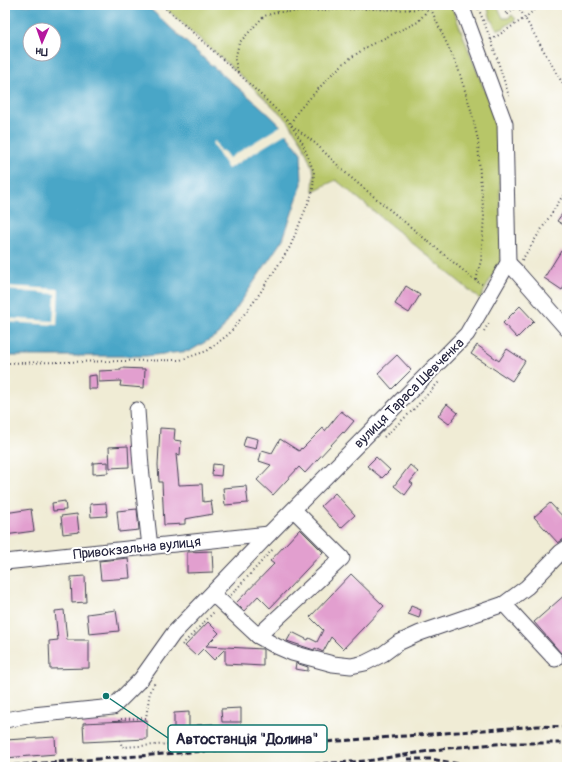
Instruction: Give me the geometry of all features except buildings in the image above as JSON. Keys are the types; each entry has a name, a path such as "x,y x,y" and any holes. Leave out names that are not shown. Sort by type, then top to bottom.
{"street":[{"path":"461,5 505,124 508,264 567,328"},
{"name":"вулиця Тараса Шевченка","path":"5,720 33,715 113,707 141,679 173,634 269,534 467,334 508,264"},
{"path":"137,410 141,467 150,547"},
{"path":"258,636 342,558 294,510"},
{"name":"Привокзальна вулиця","path":"5,562 269,534"},
{"path":"213,594 258,636 276,646 292,653 333,664 351,666 365,663 383,654 398,643 420,633 504,604 528,587 561,552 567,548"},
{"path":"504,604 555,659"}],"path":[{"path":"162,5 238,73 290,124 315,143 349,176 476,281 492,290"},
{"path":"238,73 235,60 238,43 264,16 278,12 436,5"},
{"path":"502,5 507,15 518,6 567,91"},
{"path":"491,40 525,18 540,5"},
{"path":"290,124 298,110 332,74 349,59 370,45 418,22 429,6"},
{"path":"429,6 458,68 471,110 478,140 484,216 482,260 476,281"},
{"path":"5,363 180,360 207,351 229,334 256,299 290,247 313,191 314,172 302,142 290,124"},
{"path":"120,740 122,748 252,739 257,738 257,726"}],"green space":[{"path":"162,5 451,5 499,127 501,260 480,299 336,180 313,191 314,172 302,142 288,121 238,73"},
{"path":"487,5 497,5 503,18 508,18 512,15 516,19 502,29 497,29 491,20"}],"water":[{"path":"5,5 146,5 210,64 279,124 301,153 302,184 283,239 219,334 190,351 146,356 5,356"}],"pier":[{"path":"282,125 288,132 228,169 212,143 215,141 220,151 223,150 229,158"},
{"path":"5,286 59,289 57,325 5,322 5,318 53,321 55,294 5,290"}],"railway":[{"path":"5,766 538,726 567,727"},
{"path":"260,767 367,761 448,748 508,743 567,743"},
{"path":"407,759 431,759 475,767"},
{"path":"380,767 415,763"}],"place":[{"name":"Автостанція \"Долина\"","path":"106,696"}]}
